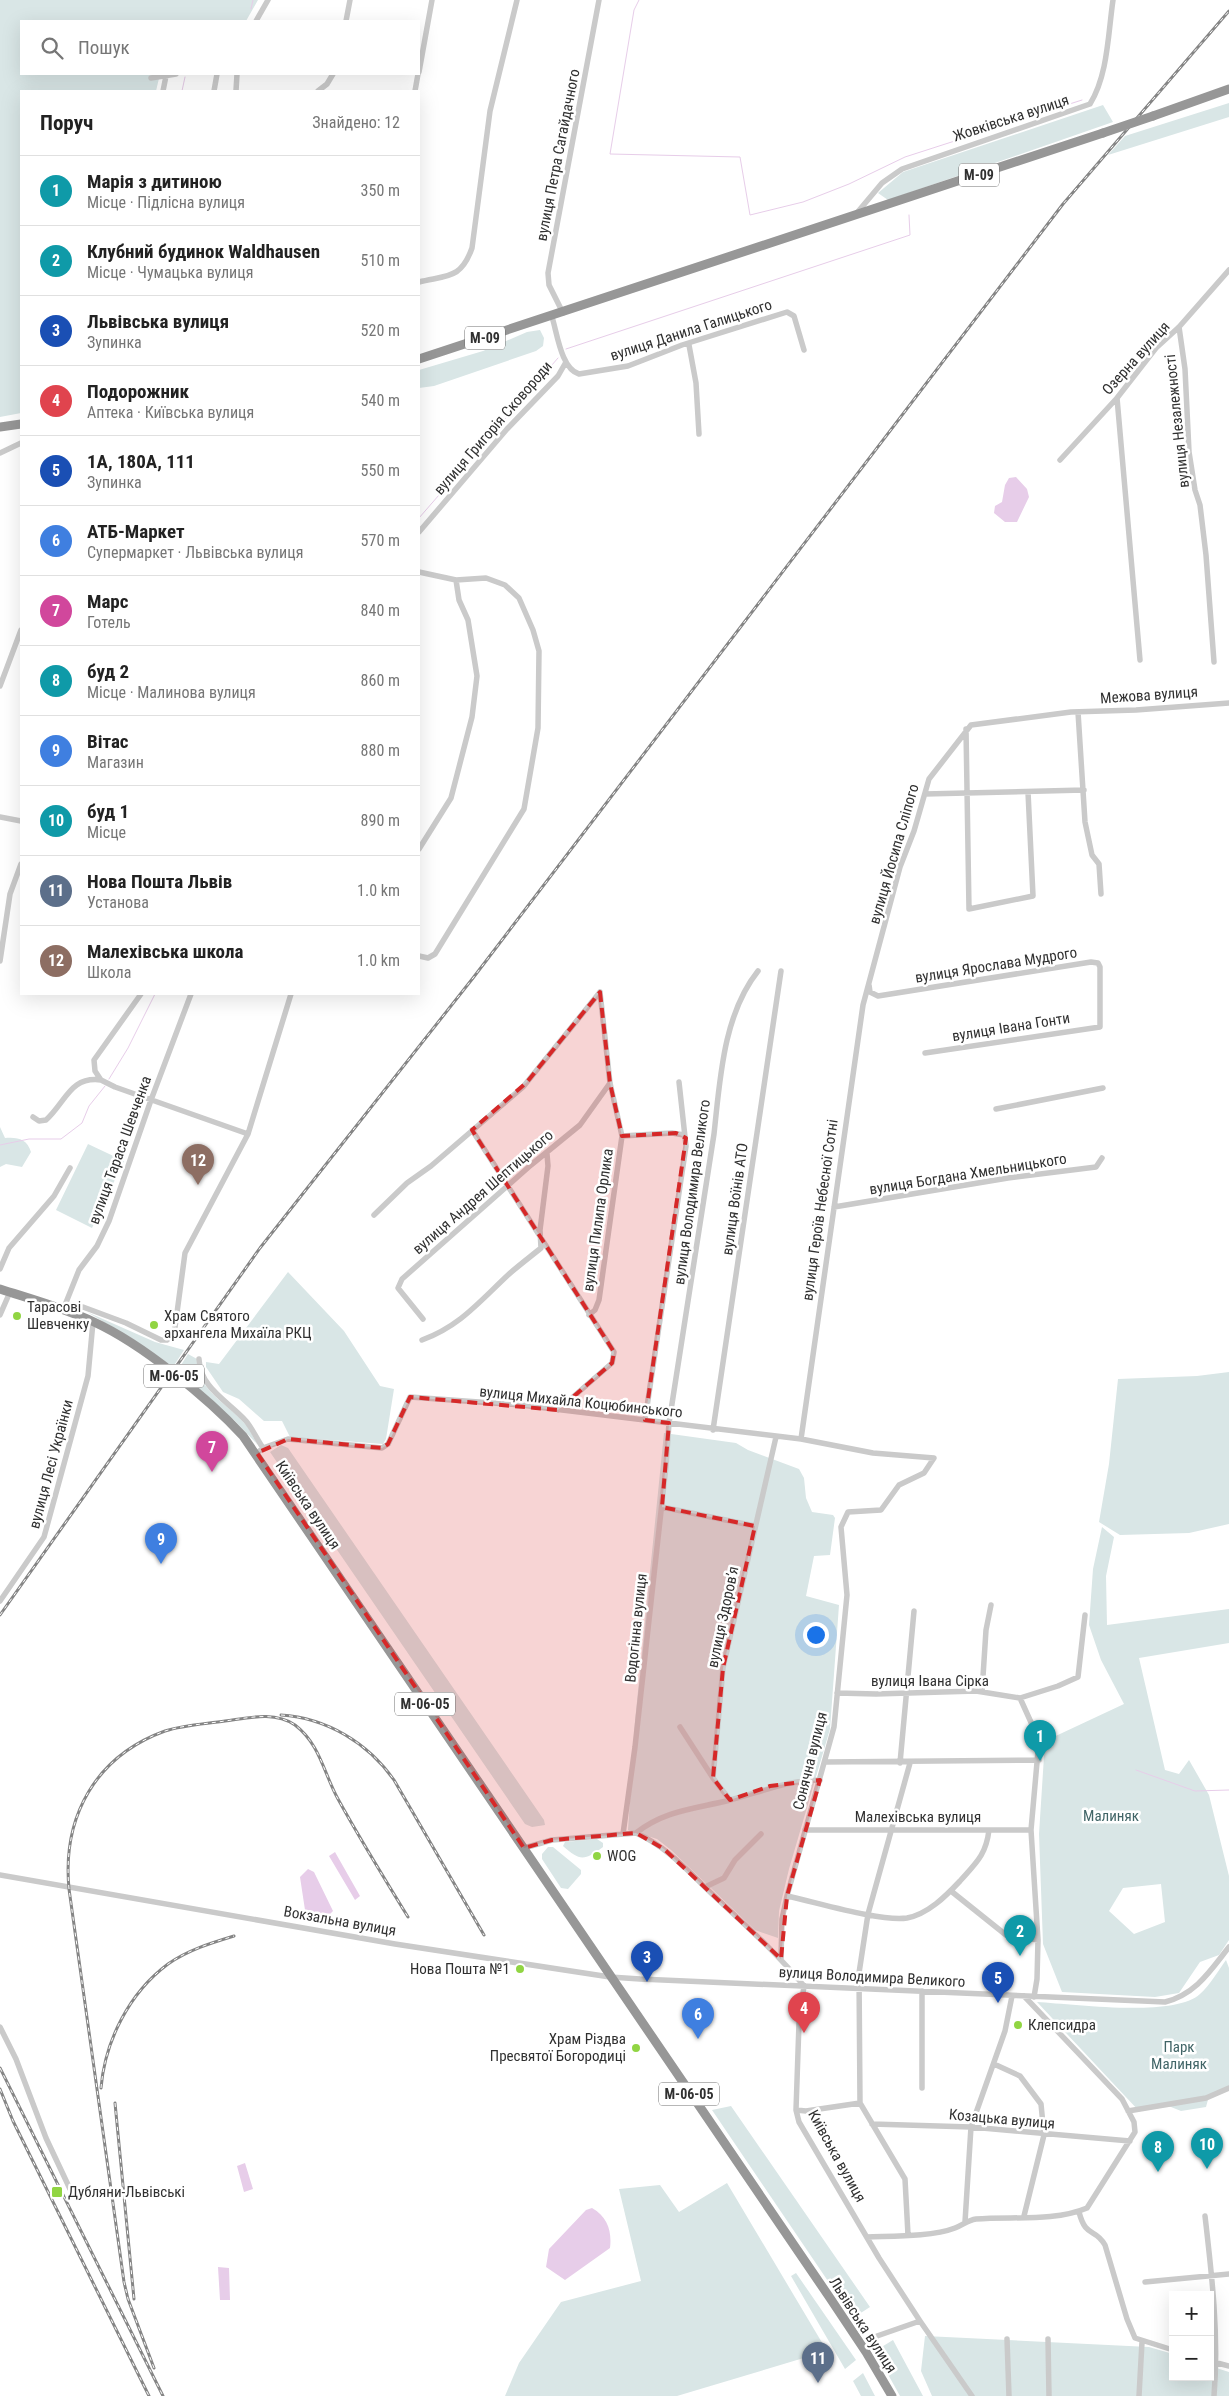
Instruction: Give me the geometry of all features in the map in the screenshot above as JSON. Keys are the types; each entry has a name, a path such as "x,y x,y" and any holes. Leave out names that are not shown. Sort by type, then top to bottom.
{"highway":[{"name":"М-09","path":"420,359 552,317 1103,134 1229,89"},
{"path":"0,427 20,424"},
{"name":"Київська вулиця","path":"0,1289 93,1322 131,1344 224,1416 260,1450 510,1829"},
{"name":"Львівська вулиця","path":"510,1829 866,2352 892,2396"}],"street":[{"path":"257,20 268,0"},
{"path":"346,20 350,0"},
{"path":"420,67 432,0"},
{"path":"420,282 454,274 467,263 472,248 490,111 517,0"},
{"name":"вулиця Петра Сагайдачного","path":"563,312 549,285 548,273 599,0"},
{"name":"Жовківська вулиця","path":"854,216 882,183 902,169 1090,104 1098,91 1102,75 1113,0"},
{"path":"151,78 171,75"},
{"path":"214,90 217,75"},
{"path":"236,90 237,75"},
{"path":"319,90 327,84 332,75"},
{"path":"415,90 419,75"},
{"path":"163,90 166,76"},
{"name":"Озерна вулиця","path":"1060,460 1116,398 1156,348 1180,327 1229,270"},
{"name":"вулиця Данила Галицького","path":"566,362 576,374 628,366 787,312 794,316 804,350"},
{"path":"552,317 556,339 566,362"},
{"name":"вулиця Незалежності","path":"1180,327 1185,369 1189,452 1194,490 1200,505 1206,555 1214,662"},
{"path":"689,345 696,383 699,434"},
{"name":"вулиця Григорія Сковороди","path":"420,531 507,429 558,376 566,362"},
{"path":"1116,398 1140,660"},
{"path":"0,453 20,443"},
{"path":"420,572 456,580 486,578 505,585 519,598 533,630 539,651 538,728 524,809 435,954 428,958 420,956"},
{"path":"420,847 451,798 472,716 477,676 468,620 459,600 456,580"},
{"path":"0,686 20,633"},
{"name":"Межова вулиця","path":"1075,712 1136,710 1229,702"},
{"path":"1028,792 1033,896 969,908 965,794 966,729 971,724 1075,712 1088,842 1092,855 1099,864 1101,894"},
{"name":"вулиця Йосипа Сліпого","path":"869,985 900,867 925,794 928,779 966,729"},
{"path":"925,794 1084,790"},
{"path":"0,817 20,821"},
{"path":"0,961 10,894 20,867"},
{"name":"вулиця Ярослава Мудрого","path":"869,985 870,992 878,996 1091,962 1098,963 1100,967 1100,1027"},
{"name":"вулиця Володимира Великого","path":"669,1424 729,1035 745,988 758,971"},
{"name":"вулиця Воїнів АТО","path":"713,1430 781,971"},
{"name":"вулиця Героїв Небесної Сотні","path":"801,1439 860,1023 869,985"},
{"path":"374,1215 408,1183 431,1166 527,1082 600,992 610,1083 622,1136"},
{"path":"101,1080 95,1071 94,1060 140,995"},
{"name":"вулиця Тараса Шевченка","path":"63,1310 79,1270 97,1246 109,1221 151,1100 191,995"},
{"path":"63,1310 83,1307 126,1323 158,1339 167,1340 172,1337 175,1331 185,1253 248,1134 291,995"},
{"name":"вулиця Івана Гонти","path":"925,1053 1100,1027"},
{"path":"34,1117 39,1121 46,1120 79,1082 89,1079 101,1080 129,1094 248,1134"},
{"path":"679,1082 684,1135"},
{"name":"вулиця Андрея Шептицького","path":"423,1320 398,1288 402,1279 580,1125 610,1083"},
{"path":"996,1109 1103,1088"},
{"path":"472,1130 614,1352 612,1362 558,1410"},
{"name":"вулиця Пилипа Орлика","path":"589,1315 595,1310 599,1300 622,1136 672,1133 684,1135"},
{"name":"вулиця Володимира Великого","path":"645,1420 683,1172 686,1141 684,1135"},
{"path":"422,1340 447,1330 478,1305 541,1248 540,1239 548,1166 547,1154"},
{"name":"вулиця Богдана Хмельницького","path":"834,1207 1008,1178 1096,1167 1102,1158"},
{"path":"0,1269 9,1248 54,1196 70,1168"},
{"path":"0,1315 10,1292"},
{"name":"вулиця Лесі Українки","path":"0,1601 44,1537 88,1376 93,1322"},
{"path":"199,1359 203,1378 215,1393 246,1421 260,1450"},
{"name":"вулиця Михайла Коцюбинського","path":"260,1450 288,1439 382,1448 388,1444 410,1397 645,1420 713,1430 801,1439 873,1453 934,1458 924,1473 899,1485 881,1510"},
{"name":"Водогінна вулиця","path":"622,1834 635,1747 662,1507 669,1424"},
{"name":"вулиця Здоровʼя","path":"713,1778 723,1668 776,1437"},
{"path":"662,1507 755,1526"},
{"name":"Сонячна вулиця","path":"781,1959 782,1919 787,1896 834,1727 847,1595 841,1527 848,1512 881,1510"},
{"path":"982,1692 986,1630 991,1605"},
{"path":"900,1763 914,1611"},
{"name":"вулиця Івана Сірка","path":"836,1693 982,1692 1020,1698 1058,1686 1078,1677 1085,1615"},
{"path":"1020,1698 1039,1740 1031,1830 1038,1940 1037,1979 1034,1997"},
{"path":"680,1726 713,1778 730,1800"},
{"path":"825,1762 910,1763 1038,1760"},
{"path":"908,2235 905,2179 860,2104 859,1974 868,1914 910,1763"},
{"path":"636,1833 652,1820 696,1807 730,1800 770,1786 802,1780 820,1780"},
{"name":"Малехівська вулиця","path":"805,1830 1031,1830"},
{"path":"787,1896 868,1914 908,1918 927,1910 951,1890 979,1860 987,1846 989,1830"},
{"path":"524,1848 552,1840 636,1833 664,1849 781,1959 804,1986"},
{"path":"705,1887 724,1878 735,1860 761,1834"},
{"name":"Вокзальна вулиця","path":"0,1875 66,1888 326,1930 395,1944 610,1977"},
{"path":"951,1890 1006,1934 1038,1940"},
{"name":"вулиця Володимира Великого","path":"610,1977 1155,2002 1178,1999 1195,1989 1228,1950"},
{"name":"Київська вулиця","path":"804,1986 799,2022 796,2110 799,2122 920,2322 972,2396"},
{"path":"922,1991 922,2088"},
{"path":"965,2222 971,2127 1005,2031 1012,1996"},
{"path":"867,2237 908,2235 955,2228 973,2219 1024,2216 1040,2218 1079,2212 1087,2208 1135,2132 1122,2099 1024,1996"},
{"path":"0,2027 16,2059 46,2138 70,2189"},
{"path":"994,2064 1020,2076 1041,2104 1044,2135 1024,2216"},
{"path":"1128,2111 1206,2098 1229,2088"},
{"path":"796,2110 806,2111 860,2104"},
{"name":"Козацька вулиця","path":"872,2124 971,2127 1044,2135 1130,2141"},
{"path":"1079,2212 1085,2229 1101,2238 1105,2245 1135,2338 1142,2342 1169,2349"},
{"path":"1205,2216 1212,2275 1217,2363 1214,2396"},
{"path":"1145,2282 1229,2274"},
{"path":"866,2352 877,2336 920,2322"},
{"path":"1007,2338 1009,2396"},
{"path":"1048,2339 1049,2396"},
{"path":"1139,2396 1142,2342"},
{"path":"1214,2362 1229,2366"}],"highlighted area":[{"path":"600,992 610,1083 622,1136 676,1133 686,1138 645,1420 669,1423 662,1507 755,1526 723,1668 713,1778 730,1800 770,1786 820,1780 787,1896 781,1959 664,1849 636,1833 552,1840 524,1848 257,1453 288,1439 382,1448 388,1444 410,1397 558,1410 612,1363 614,1352 472,1130 527,1082"}],"green space":[{"path":"0,0 258,0 247,20 20,20 20,75 160,75 156,90 20,90 20,413 0,417"},
{"path":"1229,103 1229,117 1108,155 1125,136"},
{"path":"1103,105 1113,122 888,200 878,193 903,172"},
{"path":"540,330 544,338 543,346 536,351 434,386 420,388 420,370 483,351 527,332"},
{"path":"0,1127 5,1138 14,1138 27,1144 31,1152 22,1167 6,1164 0,1167"},
{"path":"88,1144 124,1161 92,1228 56,1210"},
{"path":"288,1272 344,1331 380,1386 394,1389 386,1439 383,1444 290,1437 282,1421 264,1421 239,1399 223,1392 206,1367 206,1362 219,1364"},
{"path":"87,1312 155,1342 184,1350 173,1367 133,1339"},
{"path":"188,1354 197,1359 201,1379 207,1387 246,1425 258,1445 234,1420 176,1373"},
{"path":"1229,1372 1229,1524 1189,1533 1120,1535 1099,1522 1109,1464 1118,1379 1197,1376"},
{"path":"664,1433 736,1443 748,1450 799,1469 804,1478 806,1498 812,1512 833,1515 835,1518 830,1555 814,1556 806,1596 839,1605 830,1729 789,1869 779,1911 778,1938 755,1930 657,1839 628,1830 635,1721"},
{"path":"281,1445 288,1448 544,1820 545,1825 532,1827 525,1824 270,1452"},
{"name":"Малиняк","path":"1102,1527 1114,1537 1106,1576 1107,1625 1229,1609 1229,1643 1139,1658 1165,1770 1179,1774 1189,1760 1209,1795 1229,1876 1229,1940 1219,1955 1200,1962 1179,1993 1155,1997 1062,1992 1043,1944 1039,1834 1045,1741 1124,1704 1101,1660 1089,1625 1093,1569","holes":["1161,1884 1165,1922 1134,1934 1109,1911 1123,1888"]},
{"path":"597,1839 603,1843 603,1847 586,1857 578,1857 563,1846 565,1842"},
{"path":"548,1847 553,1847 581,1870 581,1874 568,1889 561,1888 542,1859 542,1854"},
{"name":"Парк Малиняк","path":"1226,1960 1229,1968 1229,2087 1209,2096 1206,2107 1181,2111 1166,2105 1139,2111 1037,2002 1123,2008 1169,2006 1187,2001 1200,1994"},
{"path":"731,2106 870,2307 853,2318 712,2110"},
{"path":"727,2183 827,2351 677,2396 505,2396 519,2363 561,2302 641,2281 619,2189 660,2185 679,2212"},
{"path":"796,2273 856,2360 845,2369 791,2276"},
{"path":"925,2336 1149,2347 1169,2353 1169,2381 1214,2381 1214,2367 1229,2372 1229,2396 932,2396 921,2371"},
{"path":"893,2340 923,2396 900,2396 875,2351"},
{"path":"863,2373 875,2396 861,2396 853,2381"}],"shaded area":[{"path":"1016,477 1027,489 1029,497 1017,522 1005,522 994,513 995,506 1002,502 1005,485 1009,478"},
{"path":"335,1852 360,1896 355,1900 329,1856"},
{"path":"308,1869 314,1872 333,1911 327,1917 305,1910 300,1877"},
{"path":"245,2163 253,2189 244,2192 237,2166"},
{"path":"592,2208 602,2216 608,2225 610,2248 565,2280 546,2267 549,2249 586,2210"},
{"path":"218,2267 229,2268 230,2300 220,2300"}],"waterway":[{"path":"251,9 253,0"},
{"path":"639,0 634,10 610,154 740,157 750,215 803,202 849,184 905,157 1082,100"},
{"path":"182,90 185,77"},
{"path":"566,349 910,235 909,215"},
{"path":"420,517 558,358"},
{"path":"109,1079 128,1048 154,995"},
{"path":"0,1145 29,1139 61,1139 82,1123 89,1106 105,1086"},
{"path":"1136,1770 1195,1791 1229,1790"}],"railway":[{"path":"0,1615 260,1248 473,978 1063,204 1229,11"},
{"path":"281,1715 298,1717 330,1727 359,1744 384,1767 394,1780 484,1935"},
{"path":"154,2368 128,2299 124,2282 69,1889 68,1862 71,1837 78,1814 88,1792 102,1773 120,1756 141,1742 165,1731 252,1717 270,1717 287,1721 295,1725 316,1750 338,1799 408,1917"},
{"path":"101,2088 103,2070 121,2019 142,1989 154,1976 176,1959 200,1947 234,1936"},
{"path":"0,2068 163,2396"},
{"path":"0,2089 13,2121 149,2396"},
{"path":"115,2103 134,2299"}],"place":[{"name":"Малехівська школа","path":"198,1185"},
{"name":"Тарасові Шевченку","path":"17,1316"},
{"name":"Храм Святого архангела Михаїла РКЦ","path":"154,1325"},
{"name":"Марс","path":"212,1472"},
{"name":"Вітас","path":"161,1564"},
{"name":"Марія з дитиною","path":"1040,1761"},
{"name":"WOG","path":"597,1856"},
{"name":"Клубний будинок Waldhausen","path":"1020,1956"},
{"name":"Нова Пошта №1","path":"520,1969"},
{"name":"Львівська вулиця","path":"647,1982"},
{"name":"1А, 180А, 111","path":"998,2003"},
{"name":"Клепсидра","path":"1018,2025"},
{"name":"Подорожник","path":"804,2033"},
{"name":"АТБ-Маркет","path":"698,2039"},
{"name":"Храм Різдва Пресвятої Богородиці","path":"636,2048"},
{"name":"буд 1","path":"1207,2169"},
{"name":"буд 2","path":"1158,2172"},
{"name":"Дубляни-Львівські","path":"57,2192"},
{"name":"Нова Пошта Львів","path":"818,2383"}]}
